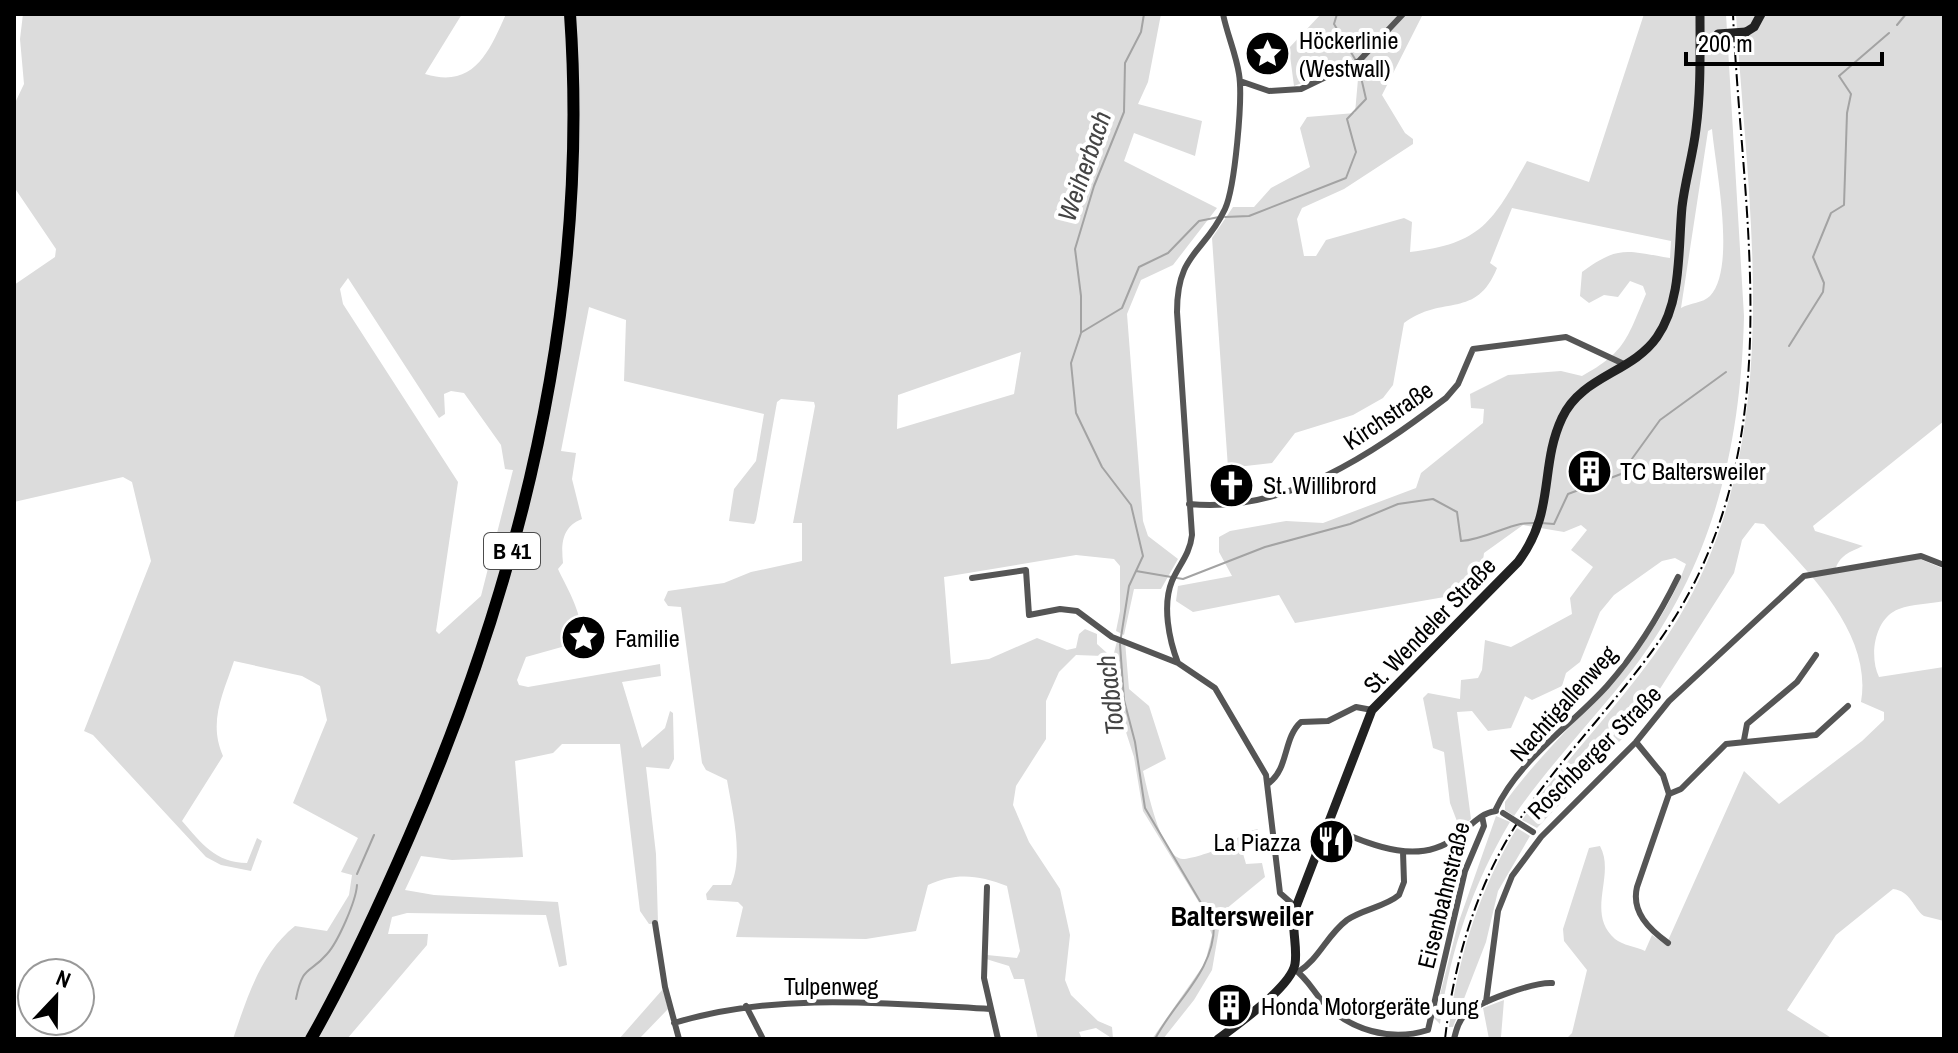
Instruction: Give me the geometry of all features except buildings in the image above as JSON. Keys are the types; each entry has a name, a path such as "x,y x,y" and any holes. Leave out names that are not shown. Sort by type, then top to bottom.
{"highway":[{"name":"B 41","path":"311,1039 377,910 455,726 530,489 564,283 573,150 570,14"}],"main road":[{"name":"St. Wendeler Straße","path":"1296,970 1292,924 1296,907 1372,710 1518,562 1541,521 1561,419 1578,394 1643,353 1659,334 1673,298 1683,204 1696,131 1700,14"},
{"path":"1700,35 1746,32 1754,27 1761,14"},
{"path":"1218,1039 1296,970"}],"street":[{"path":"1178,663 1169,627 1171,582 1191,546 1179,281 1187,259 1224,210 1232,179 1240,81 1223,14"},
{"path":"1240,81 1269,91 1301,89 1356,64 1403,14"},
{"name":"Kirchstraße","path":"1189,504 1240,506 1301,487 1334,472 1446,398 1458,384 1473,349 1566,337 1626,365"},
{"name":"Roschberger Straße","path":"1329,827 1403,852 1428,852 1443,846 1482,816 1499,812 1541,837 1636,742 1669,701 1793,584 1812,574 1921,556 1944,565"},
{"path":"972,578 1026,570 1029,578 1026,609 1029,615 1060,609 1077,611 1117,638 1126,639 1170,662 1178,663 1215,688 1269,783 1274,863 1280,893 1296,907"},
{"name":"Nachtigallenweg","path":"1499,812 1539,754 1623,667 1658,616 1678,577"},
{"path":"1744,740 1747,724 1797,682 1816,655"},
{"path":"1669,794 1681,789 1726,744 1816,735 1848,706"},
{"path":"1269,783 1278,775 1294,729 1301,722 1328,721 1356,707 1372,710"},
{"path":"1636,742 1663,775 1669,794 1635,898 1647,925 1668,943"},
{"name":"Eisenbahnstraße","path":"1400,1036 1428,1030 1465,871 1484,826 1482,816"},
{"path":"1486,1002 1503,894 1525,856 1541,837"},
{"path":"1400,1036 1359,1033 1326,1005 1296,970 1312,962 1331,934 1347,920 1399,895 1404,882 1403,852"},
{"path":"987,887 984,963 990,1009 998,1039"},
{"path":"655,923 679,1039"},
{"path":"1454,1039 1462,1018 1486,1002 1538,984 1552,983"},
{"name":"Tulpenweg","path":"674,1023 746,1006 878,1003 990,1009"},
{"path":"746,1006 763,1039"}],"shaded area":[{"path":"23,14 462,14 425,74 442,77 468,72 478,64 506,14 1161,14 1148,82 1138,104 1202,121 1195,156 1134,133 1124,161 1217,208 1173,265 1141,280 1127,314 1143,521 1148,536 1178,559 1161,589 1134,589 1124,635 1116,631 1120,611 1120,566 1114,559 1076,555 944,577 951,664 989,659 1037,638 1067,650 1076,648 1079,634 1085,629 1097,634 1097,644 1107,653 1103,656 1076,655 1059,672 1046,701 1046,739 1016,786 1013,805 1029,842 1060,889 1070,935 1065,980 1071,995 1098,1021 1112,1027 1113,1039 1096,1028 1079,1032 1082,1039 1038,1039 1024,979 1014,979 1009,966 986,959 987,955 1017,958 1020,951 1007,886 997,882 977,877 958,877 928,885 916,931 866,939 736,937 743,907 738,902 707,900 706,894 713,885 731,885 735,873 737,847 734,819 727,780 706,770 702,763 681,607 668,606 664,600 668,591 724,583 751,572 802,561 802,523 793,523 815,406 814,402 781,399 777,402 756,520 754,524 729,521 734,489 756,461 764,414 624,381 626,320 589,307 561,451 576,453 572,479 582,519 567,531 563,542 563,563 558,569 576,606 580,635 576,643 526,657 517,680 519,685 528,687 660,664 661,676 622,682 642,748 665,728 670,711 673,713 674,759 669,769 646,767 656,854 658,923 649,924 640,911 620,744 562,744 553,753 515,761 523,857 452,860 421,856 405,890 434,895 558,902 567,965 559,967 546,915 407,913 392,917 388,934 428,934 427,945 347,1039 233,1039 256,978 283,937 295,926 327,931 349,895 352,875 341,872 358,838 293,803 327,720 320,686 302,676 234,661 217,720 223,756 182,821 210,850 226,860 247,863 257,838 262,841 251,871 221,865 206,857 93,735 84,731 151,561 132,482 123,477 14,502 14,285 55,257 56,249 14,187 14,105 24,84 20,39","holes":["348,278 439,418 445,414 444,394 451,391 464,393 501,445 505,469 513,470 481,596 439,634 436,631 458,482 343,304 340,289","1021,352 1014,394 897,429 898,395"]},
{"path":"1321,14 1423,14 1382,95 1405,133 1413,139 1413,144 1344,189 1302,208 1297,219 1304,256 1316,256 1326,240 1404,218 1412,222 1410,252 1454,243 1483,226 1527,161 1589,182 1644,14 1726,14 1744,316 1737,411 1729,457 1702,545 1684,588 1661,629 1633,669 1514,816 1505,810 1505,802 1629,661 1671,599 1686,564 1675,558 1662,561 1614,595 1600,612 1580,662 1566,673 1562,686 1532,700 1525,696 1511,728 1488,731 1472,711 1457,712 1471,819 1460,829 1450,803 1444,752 1433,748 1423,698 1428,693 1460,699 1461,680 1478,678 1482,670 1485,640 1511,647 1572,614 1570,598 1593,567 1571,550 1587,530 1581,525 1564,532 1523,525 1484,553 1479,591 1295,623 1279,595 1193,612 1176,601 1178,586 1232,576 1219,552 1219,537 1230,531 1286,521 1323,523 1416,488 1421,473 1483,423 1484,409 1471,408 1470,394 1508,375 1561,371 1582,376 1597,367 1617,351 1646,294 1643,286 1630,281 1618,297 1604,295 1589,303 1580,296 1582,272 1605,257 1623,252 1670,258 1671,241 1512,208 1490,263 1497,268 1489,284 1469,301 1432,309 1404,323 1393,385 1383,398 1353,415 1295,433 1272,463 1228,468 1212,238 1233,207 1254,207 1271,188 1310,167 1300,128 1307,117 1355,113 1358,79 1350,64 1294,86 1289,48","holes":["1712,129 1722,216 1722,263 1718,282 1710,296 1681,308 1708,131"]},
{"path":"1736,14 1944,14 1944,421 1813,526 1815,531 1863,546 1842,558 1835,571 1920,559 1944,569 1944,601 1904,607 1891,614 1879,629 1874,659 1879,677 1944,667 1944,921 1924,916 1908,896 1893,889 1836,935 1787,1010 1833,1039 1566,1039 1572,1033 1587,970 1564,941 1563,929 1589,848 1600,846 1604,857 1601,906 1606,929 1618,941 1645,951 1652,935 1666,945 1744,771 1779,804 1862,741 1884,720 1884,712 1861,702 1862,676 1857,652 1833,605 1764,524 1755,523 1742,540 1734,573 1640,720 1537,828 1522,820 1642,672 1678,619 1713,549 1735,476 1748,400 1753,324 1752,246"},
{"path":"1117,641 1125,641 1129,689 1149,706 1166,759 1143,771 1156,821 1168,847 1175,856 1191,858 1219,849 1258,829 1242,850 1246,864 1262,863 1265,877 1226,909 1221,918 1212,970 1194,1000 1163,1039 1152,1039 1205,963 1212,935 1200,904 1143,811 1134,757 1115,698 1116,664 1113,657"},
{"path":"1496,816 1510,822 1464,920 1440,1024 1434,1018 1458,924"},
{"path":"1517,828 1530,836 1498,891 1486,942 1453,1027 1449,1027 1458,975 1472,924 1492,875"},
{"path":"663,989 668,1009 639,1039 619,1039"},
{"path":"1504,1000 1501,1037 1507,1039 1489,1039 1483,1008"}],"waterway":[{"name":"Weiherbach","path":"1121,637 1129,586 1143,556 1131,505 1102,467 1076,413 1071,363 1081,333 1081,296 1075,249 1094,186 1124,112 1125,63 1141,32 1144,14"},
{"path":"1337,14 1334,24 1355,59"},
{"path":"1897,25 1906,14"},
{"path":"1789,346 1823,292 1824,283 1813,257 1831,213 1844,205 1847,113 1851,94 1839,76 1889,33"},
{"path":"1225,217 1249,216 1346,178 1356,152 1347,119 1366,99 1358,64"},
{"path":"1082,332 1122,308 1139,267 1168,253 1199,221 1219,217"},
{"path":"1541,523 1554,524 1568,494 1621,474 1660,420 1726,372"},
{"path":"1136,571 1183,579 1265,547 1350,524 1398,504 1433,499 1457,512 1461,541 1516,525 1535,523"},
{"name":"Todbach","path":"1120,644 1124,700 1135,742 1145,808 1214,925 1208,957 1201,971 1155,1039"},
{"path":"357,874 374,835"},
{"path":"296,999 304,975 321,961 336,940 350,911 357,885"}],"railway":[{"path":"1445,1039 1455,980 1471,921 1508,838 1546,782 1663,635 1701,569 1726,502 1741,434 1749,365 1748,225 1733,14"}],"place":[{"name":"Höckerlinie (Westwall)","path":"1268,54"},
{"name":"TC Baltersweiler","path":"1589,471"},
{"name":"St. Willibrord","path":"1232,485"},
{"name":"Familie","path":"584,638"},
{"name":"La Piazza","path":"1332,842"},
{"name":"Honda Motorgeräte Jung","path":"1230,1006"}],"district":[{"name":"Baltersweiler","path":"1242,916"}]}
